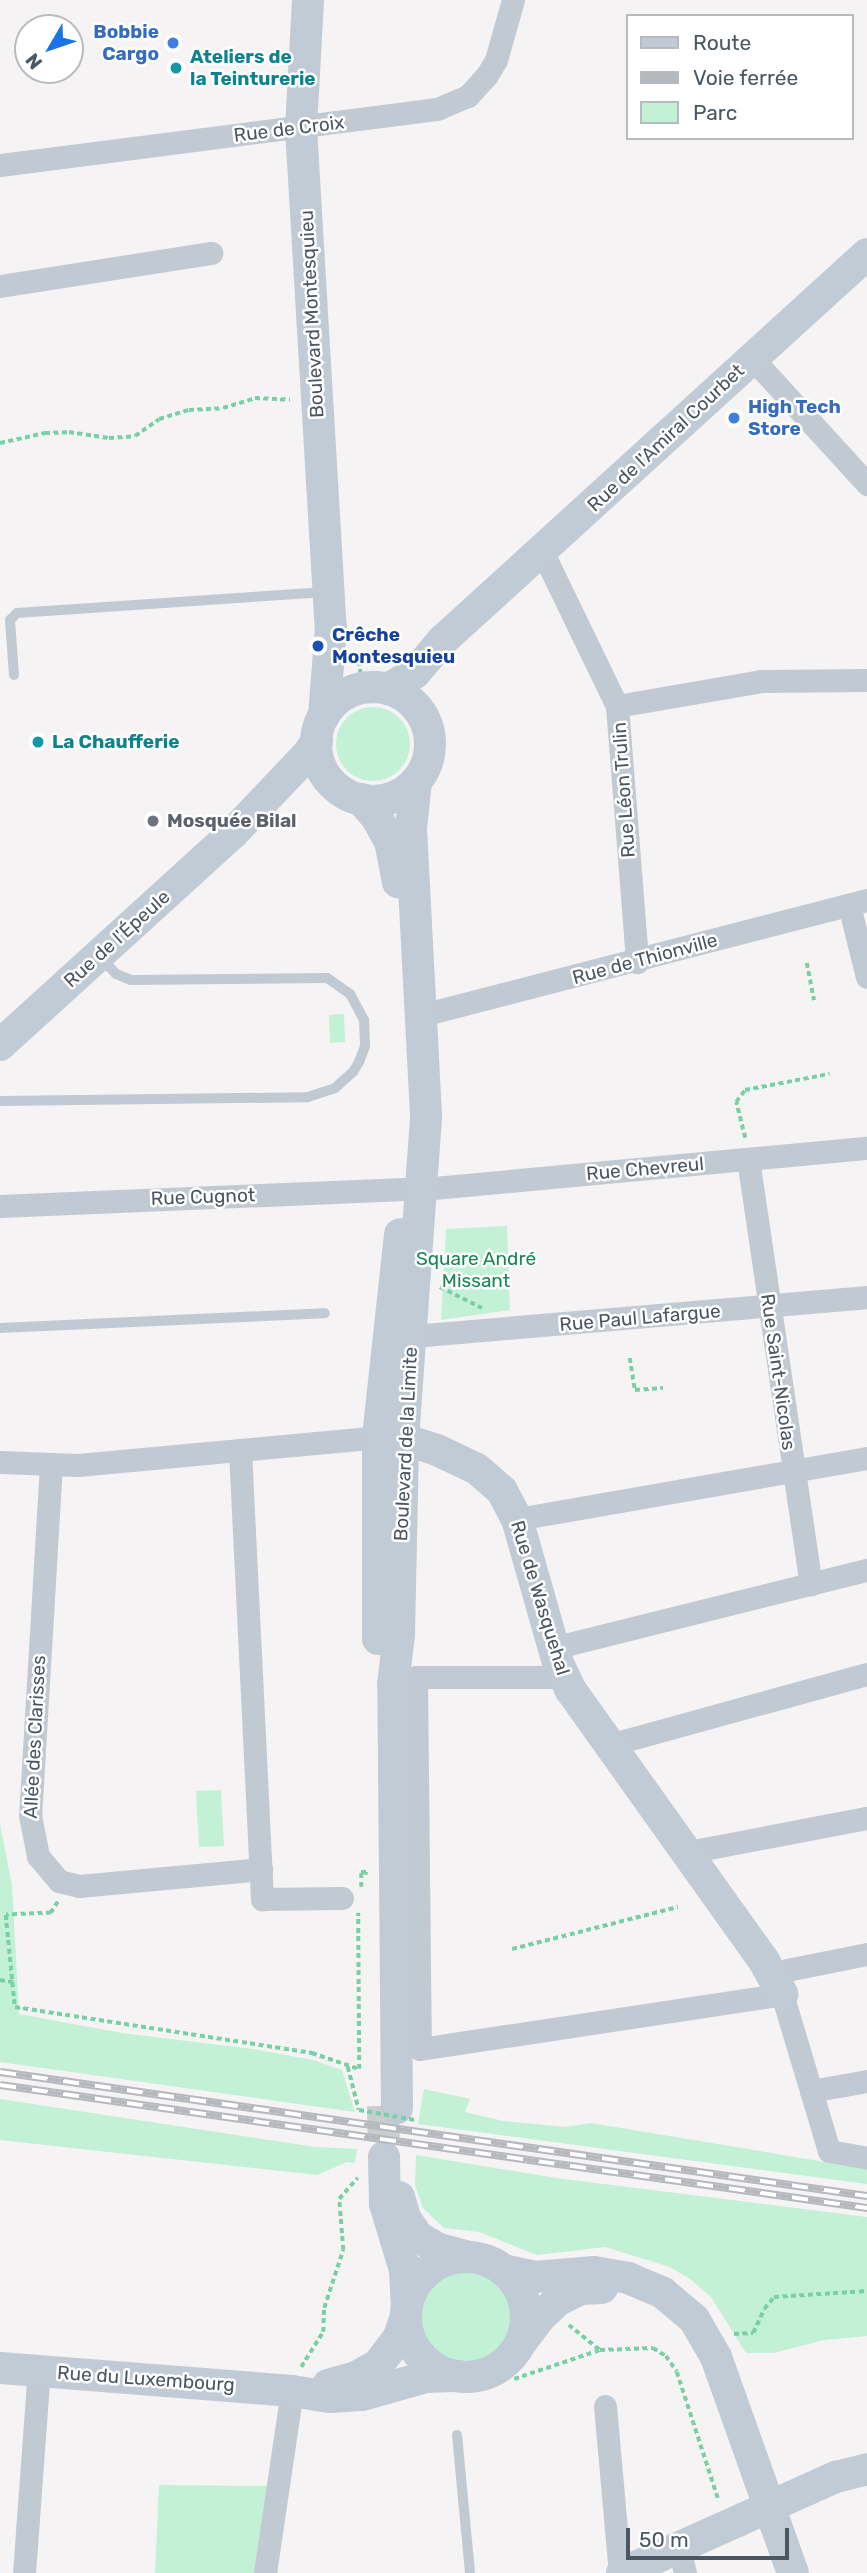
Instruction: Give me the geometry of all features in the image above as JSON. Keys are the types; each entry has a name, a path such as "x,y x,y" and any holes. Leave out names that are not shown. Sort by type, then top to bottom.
{"main road":[{"name":"Boulevard Montesquieu","path":"308,0 301,128 331,627 320,729"},
{"name":"Rue de l'Amiral Courbet","path":"380,688 415,673 437,646 867,254"},
{"name":"Rue de l'Amiral Courbet","path":"427,725 442,657 465,622"},
{"name":"Boulevard Montesquieu","path":"331,627 343,660 380,688"},
{"path":"380,688 412,702 427,725 429,752 416,781 394,796 352,795 323,770 320,729 344,695 380,688"},
{"name":"Rue de l'Épeule","path":"0,1045 233,833 303,760 320,729"},
{"name":"Boulevard de la Limite","path":"388,2111 391,1438 414,1189 426,1115 411,828 416,781"},
{"name":"Rue de l'Épeule","path":"233,833 275,800 291,793 317,790 352,795"},
{"name":"Boulevard de la Limite","path":"352,795 387,833 398,879 417,1277 413,1336 391,1438"},
{"name":"Rue de Wasquehal","path":"391,1438 438,1450 486,1475 508,1500 517,1519 558,1662 609,1745 688,1852 777,1983"},
{"path":"382,2162 418,2237 439,2249 490,2262 503,2270 516,2285 524,2303 526,2324 519,2345"},
{"path":"382,2162 385,2204 405,2270 410,2338 421,2356 438,2370 458,2376 475,2376 495,2369 549,2308 581,2289 595,2288 623,2293 657,2309 681,2329 699,2357 748,2516 771,2573"},
{"path":"407,2311 417,2283 431,2268 449,2259 470,2257"},
{"path":"503,2270 535,2277 577,2272 611,2274 644,2284 679,2305 711,2344 748,2516 793,2573"},
{"name":"Rue du Luxembourg","path":"284,2390 345,2381 368,2371 393,2347 407,2311"},
{"name":"Rue du Luxembourg","path":"0,2368 284,2390 315,2396 348,2396 426,2376 458,2376"},
{"path":"621,2573 682,2560 748,2516 836,2477 867,2469"}],"street":[{"name":"Rue de Croix","path":"0,165 437,109 468,96 480,86 496,60 513,0"},
{"path":"0,286 211,253"},
{"path":"752,358 867,484"},
{"name":"Rue Léon Trulin","path":"542,551 617,706 637,962"},
{"path":"617,706 761,681 867,680"},
{"path":"858,902 867,977"},
{"name":"Rue de Thionville","path":"422,1015 637,962 858,902"},
{"name":"Rue Chevreul","path":"414,1189 867,1148"},
{"name":"Rue Saint-Nicolas","path":"748,1159 811,1584"},
{"name":"Rue Cugnot","path":"0,1206 414,1189"},
{"name":"Rue Paul Lafargue","path":"413,1336 867,1297"},
{"name":"Rue de Wasquehal","path":"0,1462 103,1463 391,1438"},
{"path":"240,1450 262,1899 351,1898"},
{"path":"517,1519 867,1458"},
{"name":"Allée des Clarisses","path":"51,1464 31,1828 34,1844 44,1866 59,1881 69,1885"},
{"path":"867,1570 811,1584 558,1662 416,1677 420,2049 777,1983 867,1954"},
{"path":"609,1745 867,1674"},
{"path":"688,1852 867,1818"},
{"path":"69,1885 261,1869"},
{"name":"Rue de Wasquehal","path":"777,1983 830,2151 867,2158"},
{"path":"811,2091 867,2081"},
{"path":"24,2573 39,2371"},
{"path":"265,2573 284,2390"},
{"path":"605,2406 621,2573"}],"lane":[{"path":"14,675 10,620 17,613 329,592"},
{"path":"0,1101 308,1097 335,1088 353,1073 359,1062 365,1046 364,1020 350,994 327,978 131,980 116,974 99,955"},
{"path":"0,1328 325,1313"},
{"path":"457,2435 470,2573"}],"path":[{"path":"0,443 45,433 69,432 109,438 135,436 159,419 189,410 223,408 255,398 317,401"},
{"path":"807,963 814,1000"},
{"path":"748,1159 736,1102 745,1090 829,1074"},
{"path":"417,1277 482,1306 485,1331"},
{"path":"630,1358 635,1390 663,1388"},
{"path":"69,1885 51,1913 6,1915 15,2007 312,2053 359,2069 358,1909 343,1909 351,1898 361,1872 366,1872 367,1898"},
{"path":"512,1949 678,1907"},
{"path":"0,1980 13,1982"},
{"path":"348,2067 388,2111"},
{"path":"284,2390 310,2356 323,2332 324,2308 343,2250 339,2199 349,2184 382,2162"},
{"path":"732,2334 753,2333 764,2309 774,2297 867,2291"},
{"path":"513,2379 600,2350 653,2348 666,2356 677,2372 748,2516"}],"green space":[{"path":"366,707 380,707 394,713 404,723 410,744 404,765 394,775 380,781 366,781 352,775 342,765 336,751 336,737 342,723 352,713"},
{"path":"344,1014 345,1042 330,1043 329,1015"},
{"name":"Square André Missant","path":"507,1226 510,1310 441,1320 446,1229"},
{"path":"221,1790 224,1846 199,1847 196,1791"},
{"path":"0,1824 12,1885 19,2014 122,2033 252,2049 313,2060 342,2070 355,2112 0,2062"},
{"path":"424,2089 470,2099 465,2112 503,2121 566,2127 591,2123 867,2169 867,2184 418,2124"},
{"path":"0,2099 315,2147 357,2149 355,2163 347,2162 317,2175 0,2140"},
{"path":"416,2155 556,2178 867,2217 867,2336 824,2340 774,2353 746,2353 711,2297 690,2279 670,2267 605,2247 537,2255 479,2232 444,2228 423,2208 415,2185"},
{"path":"467,2272 484,2275 499,2285 509,2300 512,2317 509,2334 499,2349 484,2359 467,2362 450,2359 435,2349 425,2334 422,2317 425,2300 435,2285 450,2275"},
{"path":"159,2485 268,2486 256,2573 155,2573"}],"tunnel":[{"path":"383,2106 384,2157"}],"railway":[{"path":"0,2072 867,2196"},
{"path":"0,2085 867,2208"}],"place":[{"name":"Bobbie Cargo","path":"173,43"},
{"name":"Ateliers de la Teinturerie","path":"176,68"},
{"name":"High Tech Store","path":"734,418"},
{"name":"Crêche Montesquieu","path":"318,646"},
{"name":"La Chaufferie","path":"38,742"},
{"name":"Mosquée Bilal","path":"153,821"}]}
